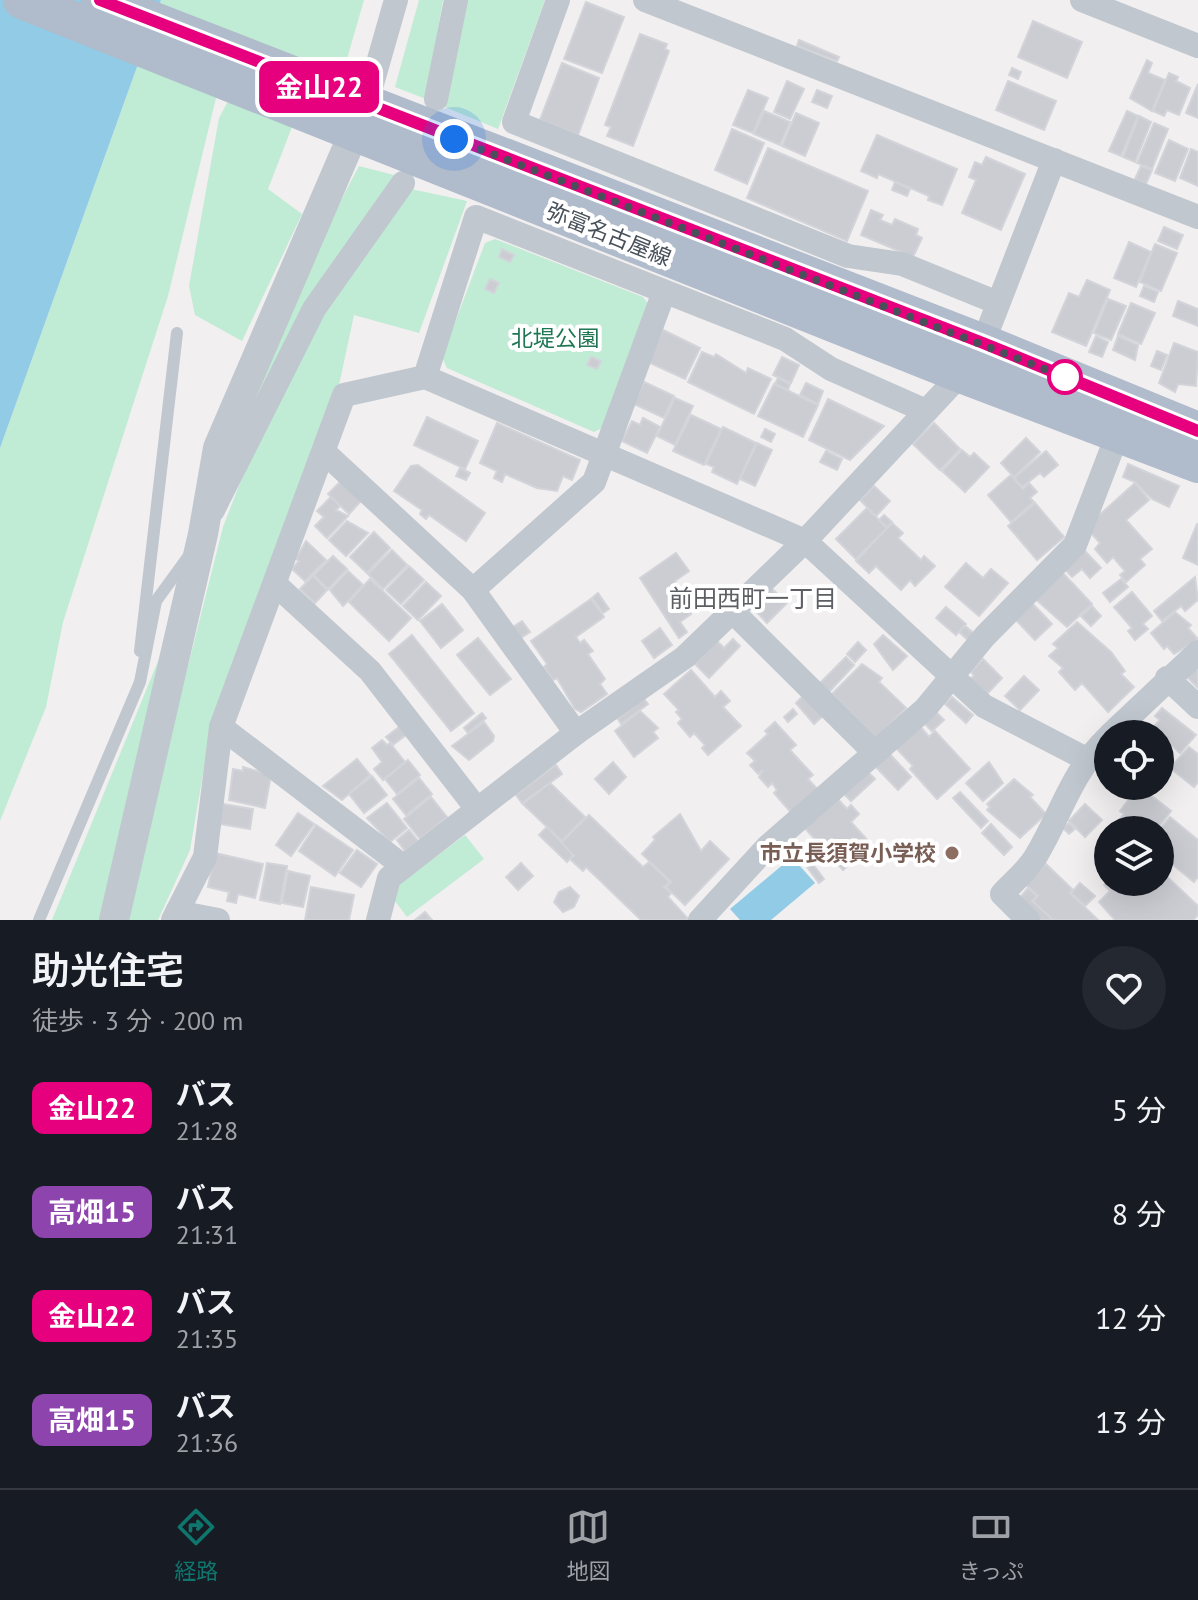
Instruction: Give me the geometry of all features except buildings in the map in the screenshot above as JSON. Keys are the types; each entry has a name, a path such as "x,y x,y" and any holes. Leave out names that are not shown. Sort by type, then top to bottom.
{"main road":[{"name":"弥富名古屋線","path":"22,0 983,343 1198,431"},
{"name":"弥富名古屋線","path":"100,0 340,111 961,374 1198,464"}],"street":[{"path":"114,920 204,530 218,448 340,111 396,0"},
{"path":"436,99 456,0"},
{"path":"558,0 514,122 848,256 902,264 998,303"},
{"path":"645,0 1198,217"},
{"path":"1082,0 1198,46"},
{"path":"983,343 1054,160"},
{"path":"204,530 314,309 403,183"},
{"path":"425,377 476,217 785,339 831,369 926,411"},
{"path":"473,590 594,482 664,292"},
{"path":"378,920 389,878 576,733 685,657 805,541 961,374"},
{"path":"218,920 175,916 205,857 221,727 344,395 425,377 805,541 952,680 984,706 1086,759"},
{"path":"700,920 767,847 875,753 952,680 985,636 1075,545 1118,433"},
{"path":"324,452 473,590 576,733"},
{"path":"275,584 370,671 477,809"},
{"path":"733,612 875,753"},
{"path":"1124,720 1198,652"},
{"path":"1167,678 1198,707"},
{"path":"221,727 403,866"},
{"path":"1028,920 1002,894 1035,858 1086,759 1094,751"}],"lane":[{"path":"140,682 141,630 177,333"},
{"path":"39,920 140,682 156,601 204,530"}],"green space":[{"path":"161,0 364,0 342,76 316,65 268,189 302,214 242,341 195,315 189,286 219,118 259,43 224,65 168,296 63,622 46,707 0,821 0,448"},
{"path":"419,0 443,0 426,99 395,87"},
{"path":"466,0 545,0 498,129 445,107"},
{"path":"359,166 394,175 306,302 225,461 279,319"},
{"path":"411,189 467,201 419,333 354,315 339,385 212,721 190,850 158,920 124,920 223,527 242,478 310,336"},
{"name":"北堤公園","path":"495,239 643,297 649,305 602,428 594,432 447,368 442,357 485,243"},
{"path":"170,632 102,920 52,920"},
{"path":"465,835 484,859 407,917 395,901 397,886"}],"water":[{"path":"0,0 161,0 0,448"},
{"path":"792,857 815,883 771,920 740,920 730,909"}],"bus line":[{"name":"金山22","path":"100,0 983,343 1198,431"}],"place":[{"name":"市立長須賀小学校","path":"952,853"}],"district":[{"name":"前田西町一丁目","path":"753,599"}],"route":[{"path":"454,139 1065,377"}]}
